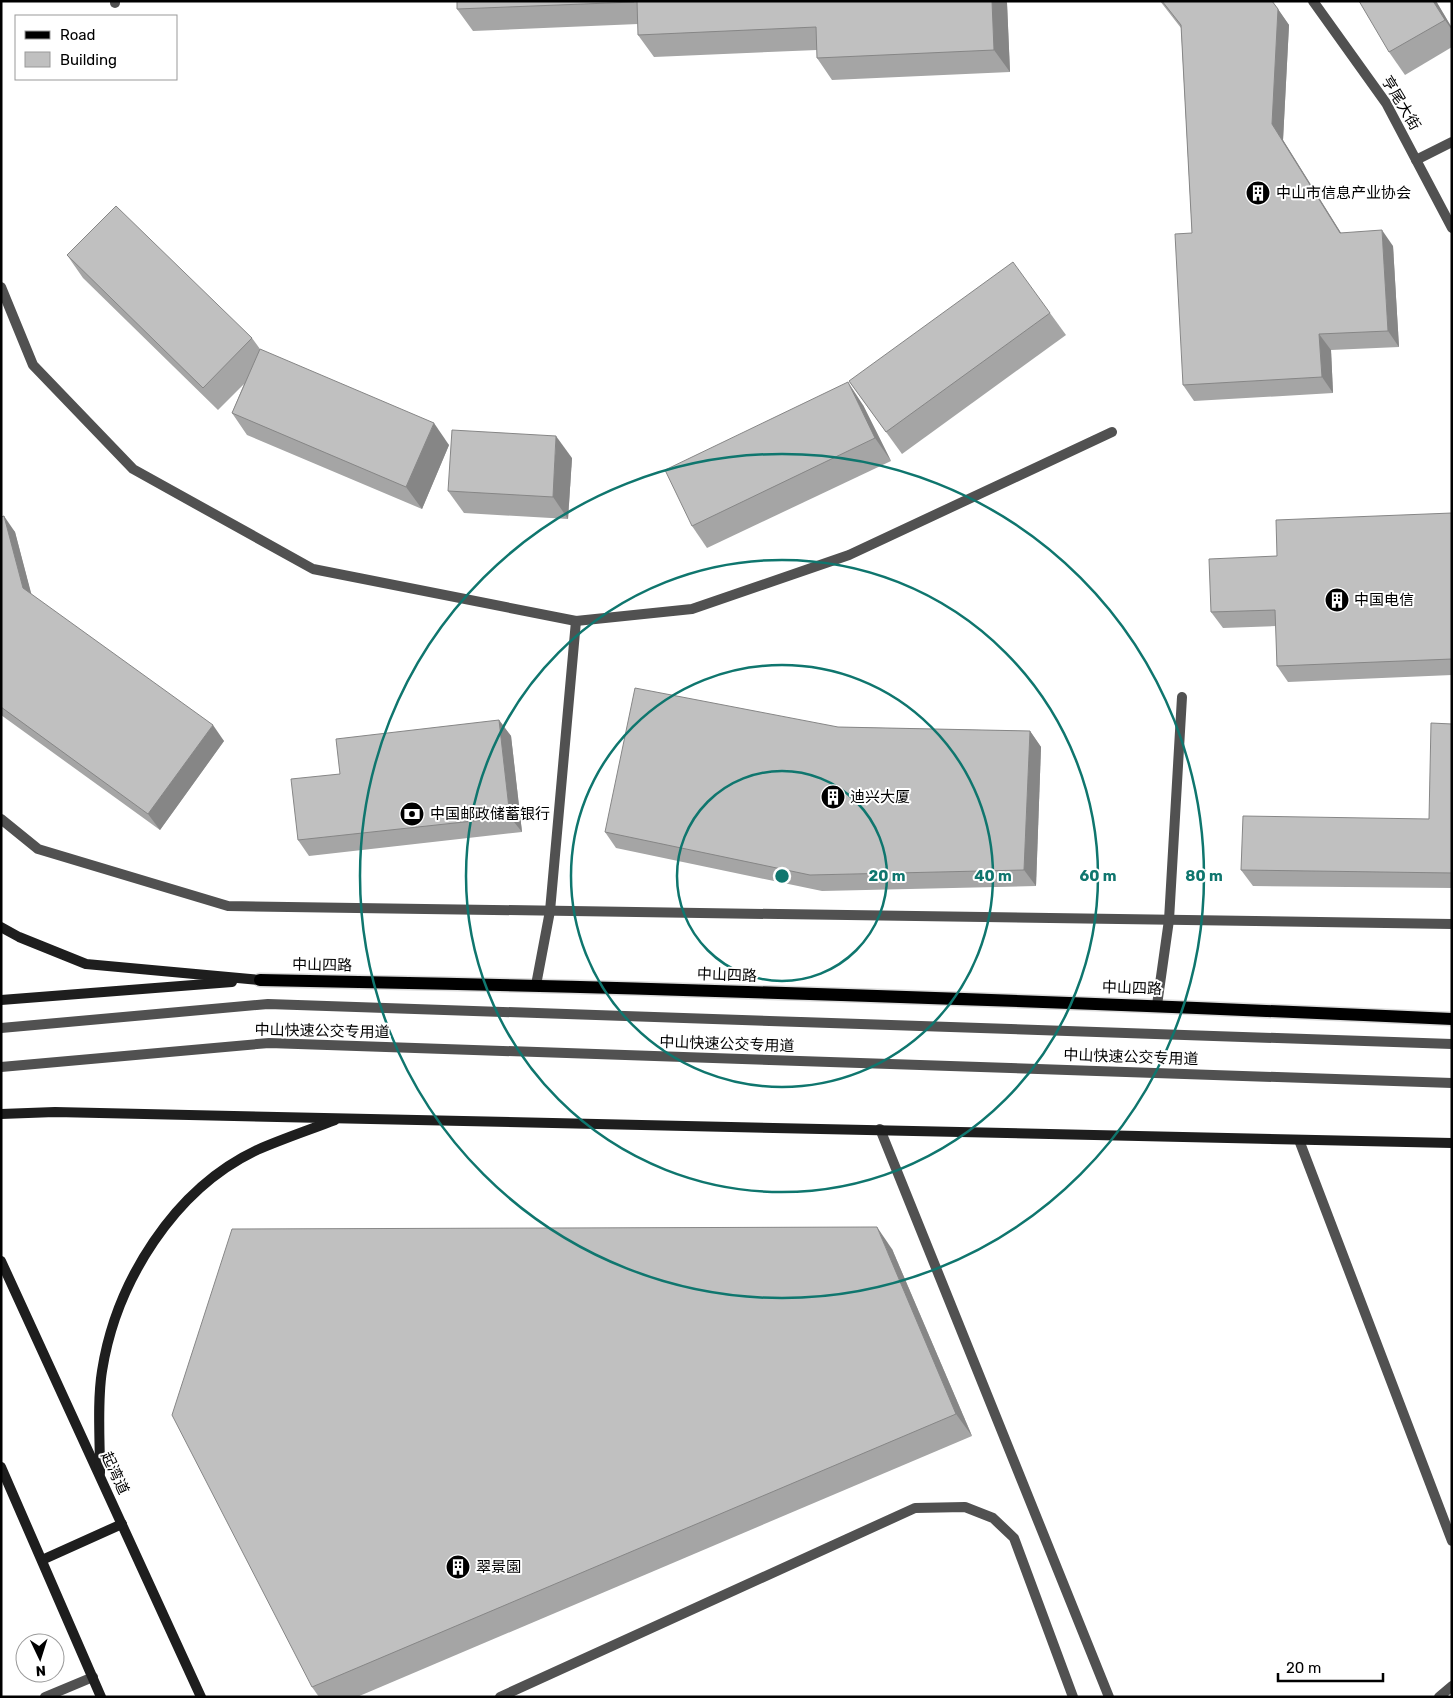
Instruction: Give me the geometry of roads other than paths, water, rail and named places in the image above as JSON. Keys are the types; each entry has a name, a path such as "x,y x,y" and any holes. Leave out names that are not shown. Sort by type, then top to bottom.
{"main road":[{"path":"1,927 19,937 86,964 260,980"},
{"name":"中山四路","path":"1,1000 260,980 536,985 1157,1005 1452,1019"},
{"path":"1,1114 55,1112 1452,1143"},
{"path":"100,1476 101,1373 107,1343 119,1306 138,1265 162,1231 198,1188 256,1151 339,1118"},
{"name":"起湾道","path":"1,1261 201,1697"},
{"path":"1,1467 101,1697"},
{"path":"42,1560 122,1524"}],"street":[{"name":"亨尾大街","path":"1313,1 1386,103 1452,228"},
{"path":"1416,160 1452,142"},
{"path":"1,287 33,366 133,468 313,569 576,621 692,609 849,555 1112,432"},
{"path":"536,985 550,911 576,621"},
{"path":"1157,1005 1168,920 1182,697"},
{"path":"1,819 38,849 228,906 1452,924"},
{"name":"中山快速公交专用道","path":"1,1028 268,1004 1452,1044"},
{"name":"中山快速公交专用道","path":"1,1068 269,1043 1452,1083"},
{"path":"880,1129 1109,1697"},
{"path":"1299,1140 1452,1541"},
{"path":"500,1697 915,1508 965,1507 993,1518 1014,1538 1074,1697"},
{"path":"45,1697 93,1678"},
{"path":"1439,1697 1452,1686"}],"place":[{"name":"中山市信息产业协会","path":"1258,193"},
{"name":"中国电信","path":"1337,600"},
{"name":"迪兴大厦","path":"833,797"},
{"name":"中国邮政储蓄银行","path":"412,814"},
{"name":"翠景園","path":"458,1567"}]}
